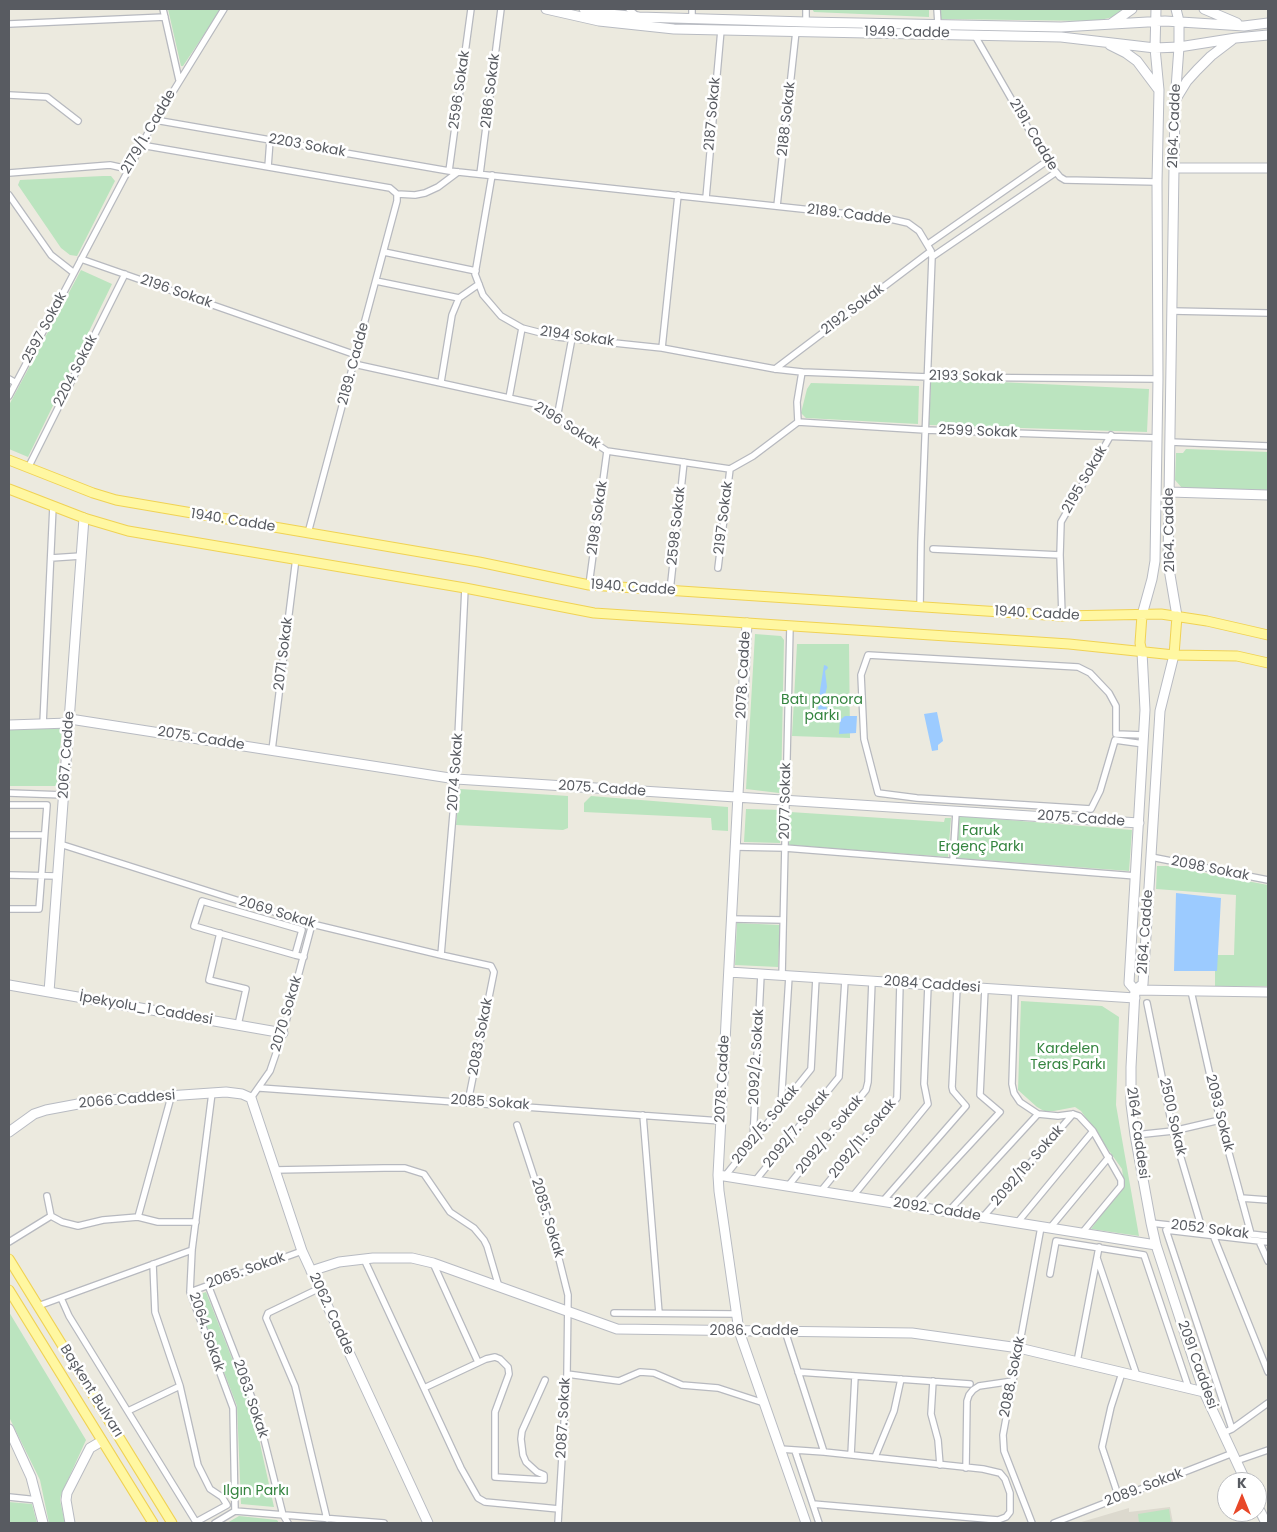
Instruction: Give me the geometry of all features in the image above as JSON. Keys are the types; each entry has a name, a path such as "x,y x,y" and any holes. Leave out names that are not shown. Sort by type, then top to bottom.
{"main road":[{"name":"1940. Cadde","path":"9,460 116,500 479,562 589,585 1062,616 1161,614 1268,635"},
{"name":"1940. Cadde","path":"9,489 84,518 128,531 296,558 594,613 1069,644 1174,655 1237,656 1268,663"},
{"name":"2164. Cadde","path":"1142,615 1140,642 1142,652"},
{"name":"2164. Cadde","path":"1174,655 1177,616"},
{"name":"Başkent Bulvarı","path":"9,1259 172,1523"},
{"name":"Başkent Bulvarı","path":"9,1290 153,1523"}],"street":[{"path":"163,9 179,80"},
{"name":"2179/1. Cadde","path":"81,259 155,120 224,9"},
{"name":"2596 Sokak","path":"450,170 471,9"},
{"name":"2186 Sokak","path":"480,174 501,9"},
{"name":"1949. Cadde","path":"546,9 692,20 1061,27 1179,21 1244,26 1268,23"},
{"name":"1949. Cadde","path":"584,9 599,14 674,28 1061,37 1100,40 1155,48 1179,47 1268,35"},
{"path":"629,9 639,17"},
{"path":"692,9 692,20"},
{"path":"806,9 806,22"},
{"path":"937,9 938,24"},
{"path":"1110,25 1132,9"},
{"name":"2164. Cadde","path":"1142,615 1155,561 1159,90 1154,22 1156,9"},
{"name":"2164. Cadde","path":"1176,9 1179,21 1179,47 1175,102 1168,562 1177,616"},
{"path":"1204,9 1244,26"},
{"path":"9,24 165,17"},
{"name":"2187 Sokak","path":"706,198 721,30"},
{"name":"2188 Sokak","path":"778,206 796,31"},
{"name":"2191. Cadde","path":"974,34 1055,174 1065,180 1157,182"},
{"path":"1175,102 1187,81 1211,56 1236,38"},
{"path":"1100,40 1118,48 1137,60 1159,90"},
{"path":"9,95 47,97 78,121"},
{"name":"2203 Sokak","path":"155,120 458,172"},
{"path":"268,167 270,140"},
{"name":"2203 Sokak","path":"141,145 390,188 397,194"},
{"path":"928,244 1047,161"},
{"path":"9,173 110,165 128,170"},
{"path":"1174,168 1268,168"},
{"path":"397,194 415,195 424,193 438,187 458,172"},
{"name":"2189. Cadde","path":"458,172 893,219 908,223 919,231 928,244 931,254 928,377 924,430 920,607"},
{"name":"2192 Sokak","path":"775,369 931,254 1055,174"},
{"name":"2194 Sokak","path":"492,175 476,271 483,295 500,316 522,328 557,337 662,348 775,369"},
{"name":"2189. Cadde","path":"308,533 384,252 397,201 397,194"},
{"path":"9,195 51,255 74,272"},
{"path":"662,348 678,195"},
{"path":"384,252 476,271"},
{"name":"2597 Sokak","path":"9,396 81,259"},
{"name":"2196 Sokak","path":"81,259 356,355"},
{"name":"2204 Sokak","path":"28,468 125,274"},
{"path":"376,281 459,298"},
{"path":"441,382 452,315 459,298 479,284"},
{"path":"1172,311 1268,313"},
{"path":"509,398 522,328"},
{"path":"557,418 572,338"},
{"name":"2196 Sokak","path":"354,364 536,404 607,451 730,469"},
{"name":"2193 Sokak","path":"775,369 802,372 928,377 1158,379"},
{"path":"730,469 753,456 798,422 798,402 802,372"},
{"path":"9,379 16,383"},
{"name":"2599 Sokak","path":"798,422 924,430 1157,438"},
{"name":"2195 Sokak","path":"1062,616 1060,522 1111,435"},
{"path":"1170,442 1268,446"},
{"name":"2198 Sokak","path":"589,585 607,451"},
{"name":"2598 Sokak","path":"670,591 684,462"},
{"name":"2197 Sokak","path":"718,568 730,469"},
{"path":"1169,492 1268,495"},
{"path":"42,724 53,506"},
{"name":"2067. Cadde","path":"49,992 84,518"},
{"path":"933,550 1060,555"},
{"path":"51,558 81,556"},
{"name":"2071 Sokak","path":"272,750 296,558"},
{"name":"2074 Sokak","path":"440,955 456,779 465,588"},
{"name":"2078. Cadde","path":"747,623 721,1121 720,1205 740,1331 806,1523"},
{"name":"2077 Sokak","path":"781,1107 786,976 783,920 790,626"},
{"name":"2164. Cadde","path":"1142,652 1145,692 1144,739 1129,983 1135,994 1143,984 1160,711 1174,655"},
{"path":"868,655 1078,667 1090,673 1109,693 1116,706 1116,737 1100,791 1091,809 917,798 878,793 864,739 862,675 868,655"},
{"name":"2075. Cadde","path":"9,725 69,721 456,779 1139,823"},
{"path":"1116,737 1144,739"},
{"path":"9,793 64,795"},
{"path":"9,805 47,805 39,909 9,909"},
{"path":"953,861 956,812"},
{"path":"9,835 44,835"},
{"name":"2069 Sokak","path":"60,844 312,924 491,966 494,972"},
{"path":"735,847 785,848 1136,876"},
{"name":"2098 Sokak","path":"1151,857 1268,880"},
{"path":"9,875 58,876"},
{"path":"295,955 302,930 202,902 194,926 295,955 304,957"},
{"path":"732,919 783,920"},
{"name":"2070 Sokak","path":"251,1098 260,1088 270,1071 284,1033 312,924"},
{"path":"220,933 209,980 246,989 238,1025"},
{"name":"2083 Sokak","path":"468,1102 494,972"},
{"name":"2084 Caddesi","path":"729,972 1015,990 1135,994 1191,991 1268,992"},
{"name":"2092/2. Sokak","path":"753,1140 761,974"},
{"name":"2092/5. Sokak","path":"721,1175 808,1075 813,1064 816,978"},
{"name":"2092/7. Sokak","path":"755,1181 839,1077 844,980"},
{"name":"2092/9. Sokak","path":"788,1186 865,1092 868,1082 872,981"},
{"name":"2092/11. Sokak","path":"821,1191 897,1100 900,983"},
{"name":"İpekyolu_1 Caddesi","path":"9,985 284,1033"},
{"path":"853,1196 927,1108 929,1100 924,1084 928,985"},
{"path":"883,1201 966,1106 952,1090 957,987"},
{"path":"913,1206 1000,1112 980,1095 985,988"},
{"path":"1015,990 1012,1089 1020,1102 1038,1114 1058,1116 1074,1114 1078,1116 1093,1132 1109,1157 1122,1183 1082,1233"},
{"name":"2093 Sokak","path":"1191,991 1220,1120 1251,1234"},
{"name":"2164 Caddesi","path":"1135,994 1130,1084 1135,1135 1156,1245"},
{"name":"2500 Sokak","path":"1147,1003 1173,1131 1202,1229"},
{"name":"2085 Sokak","path":"260,1088 721,1121"},
{"name":"2066 Caddesi","path":"9,1132 34,1114 60,1106 94,1101 233,1092 251,1098"},
{"name":"2064. Sokak","path":"212,1093 192,1250 190,1292 233,1408 235,1511"},
{"path":"138,1217 172,1097"},
{"name":"2062. Cadde","path":"251,1098 302,1250 428,1523"},
{"path":"948,1212 1038,1114"},
{"name":"2092/19. Sokak","path":"983,1217 1074,1114"},
{"path":"644,1115 659,1313"},
{"path":"1135,1135 1173,1131 1220,1120"},
{"name":"2085. Sokak","path":"517,1125 553,1235 568,1291 569,1313"},
{"path":"1017,1223 1093,1132"},
{"path":"1046,1227 1109,1157"},
{"path":"274,1170 405,1168 424,1174 450,1212 474,1228 484,1240 499,1287"},
{"name":"2092. Cadde","path":"721,1175 1156,1245"},
{"path":"47,1196 51,1216"},
{"path":"1241,1198 1268,1200"},
{"path":"51,1216 62,1222 78,1226 103,1220 138,1217 158,1222 196,1222"},
{"path":"9,1242 51,1216"},
{"name":"2052 Sokak","path":"1151,1223 1268,1236"},
{"name":"2088. Sokak","path":"1032,1523 1003,1446 1003,1435 1012,1381 1046,1227"},
{"path":"1232,1429 1166,1230 1213,1235 1238,1240 1268,1242"},
{"path":"1213,1235 1268,1372"},
{"path":"1050,1274 1056,1241 1144,1255 1189,1389"},
{"path":"1259,1241 1268,1261"},
{"name":"2091 Caddesi","path":"1156,1245 1204,1392 1242,1472"},
{"path":"1077,1362 1099,1248"},
{"path":"38,1306 192,1250"},
{"name":"2065. Sokak","path":"190,1292 302,1250"},
{"name":"2086. Cadde","path":"311,1271 339,1262 392,1257 412,1258 433,1263 617,1329 912,1333 1019,1348 1204,1392"},
{"path":"1097,1258 1137,1376"},
{"path":"364,1259 461,1468 481,1500 559,1509"},
{"path":"433,1263 478,1362"},
{"path":"61,1298 69,1316 196,1522 227,1505 222,1497 210,1489 198,1465 180,1386 154,1312 153,1264"},
{"name":"2063. Sokak","path":"208,1285 257,1411 283,1515 288,1523"},
{"path":"318,1288 268,1313 266,1318 295,1386 327,1518"},
{"name":"2087. Sokak","path":"558,1523 569,1313"},
{"path":"614,1313 736,1314"},
{"path":"785,1331 824,1452"},
{"path":"424,1388 486,1359 496,1358 505,1363 510,1374 495,1412 495,1478 544,1480 544,1475 536,1472 526,1462 521,1439 522,1431 545,1380"},
{"path":"567,1374 618,1381 633,1374 648,1372 682,1385 718,1388 764,1403"},
{"path":"798,1372 970,1384"},
{"path":"1119,1498 1102,1446 1111,1407 1122,1373"},
{"path":"851,1455 856,1376"},
{"path":"875,1457 894,1411 901,1379"},
{"path":"933,1381 931,1414 938,1440 940,1465"},
{"path":"966,1468 967,1401 969,1395 979,1386 1012,1381"},
{"path":"128,1411 180,1386"},
{"path":"1223,1433 1232,1429 1268,1403"},
{"path":"9,1429 28,1467 43,1523"},
{"path":"70,1523 66,1500 67,1494 90,1448 102,1441"},
{"path":"780,1449 875,1457 1000,1473 1010,1493 1010,1512 1006,1517 998,1520 813,1504"},
{"name":"2089. Sokak","path":"1054,1523 1235,1457 1268,1450"},
{"path":"795,1451 819,1523"},
{"path":"9,1497 38,1500"},
{"path":"215,1523 235,1511 384,1523"}],"shaded area":[{"path":"1170,1507 1173,1523 1078,1523 1129,1508 1129,1512"}],"green space":[{"path":"168,9 221,9 183,66 181,66"},
{"path":"812,9 929,9 929,17 814,12"},
{"path":"939,9 1125,9 1113,17 1096,21 939,19"},
{"path":"111,176 115,181 77,256 70,255 61,248 18,185 20,180"},
{"path":"81,270 112,284 28,457 9,449 9,405"},
{"path":"934,379 1149,389 1147,432 929,425 931,381"},
{"path":"811,383 919,386 918,424 806,418 801,413 807,389"},
{"path":"1186,449 1268,452 1268,490 1182,488 1175,480 1176,453 1183,453"},
{"path":"755,634 781,636 784,640 781,792 779,793 746,789"},
{"name":"Batı panora parkı","path":"797,644 849,644 850,738 792,736"},
{"path":"62,728 57,786 9,786 9,730"},
{"path":"460,789 568,796 568,828 563,830 456,825"},
{"path":"591,796 728,807 728,831 712,830 711,818 584,812 584,803"},
{"path":"746,809 782,810 780,843 744,842"},
{"name":"Faruk Ergenç Parkı","path":"790,812 944,822 945,818 951,818 948,857 789,845"},
{"name":"Faruk Ergenç Parkı","path":"959,816 1132,830 1129,871 957,858"},
{"path":"1157,866 1167,866 1268,885 1268,986 1215,986 1215,955 1234,955 1236,895 1156,889"},
{"path":"737,923 780,925 778,967 735,965"},
{"name":"Kardelen Teras Parkı","path":"1021,1001 1102,1006 1119,1017 1116,1105 1139,1236 1091,1229 1124,1184 1122,1169 1081,1111 1075,1107 1044,1111 1018,1090"},
{"name":"Ilgın Parkı","path":"206,1292 253,1412 274,1507 241,1504 237,1406 195,1296"},
{"path":"9,1312 86,1440 61,1495 60,1500 65,1523 49,1523 40,1480 9,1417"},
{"path":"9,1502 32,1504 37,1523 9,1523"},
{"path":"1169,1509 1171,1523 1139,1523 1138,1514"},
{"path":"239,1516 277,1520 279,1523 227,1523"}],"water":[{"path":"824,665 828,668 825,671 827,687 824,699 827,708 826,712 821,713 818,711"},
{"path":"937,712 943,741 938,745 938,750 932,751 924,714"},
{"path":"845,716 857,716 856,733 839,734 840,720"},
{"path":"1176,893 1221,898 1217,971 1174,971"}]}
